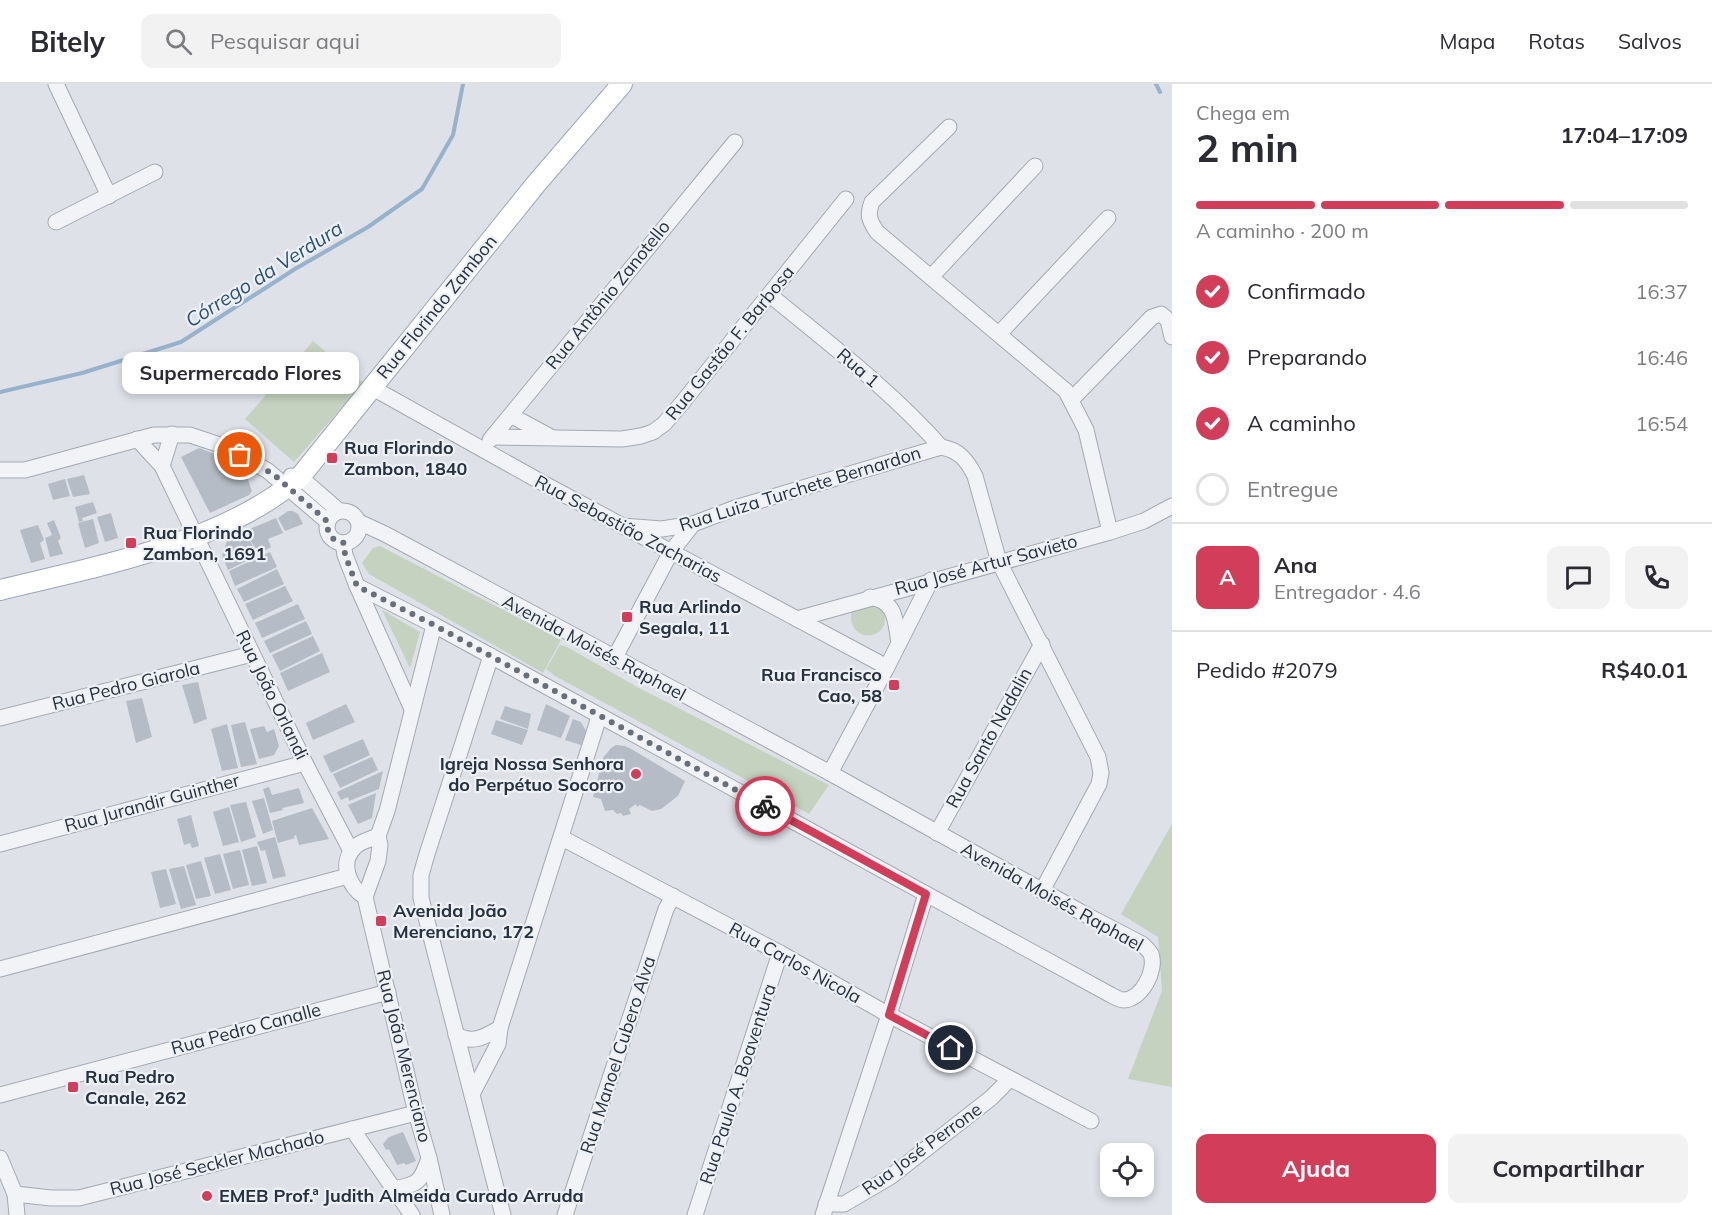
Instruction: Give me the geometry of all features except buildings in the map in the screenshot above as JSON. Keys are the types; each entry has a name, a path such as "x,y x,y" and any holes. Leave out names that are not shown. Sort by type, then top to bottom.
{"main road":[{"name":"Rua Florindo Zambon","path":"0,590 129,557 197,536 255,508 287,479 371,387 536,184 622,84"}],"street":[{"path":"56,84 109,196"},
{"path":"948,127 872,202 868,212 870,220 876,232 1066,391 1086,430 1110,532"},
{"name":"Rua Antônio Zanotello","path":"481,449 512,416 555,359 735,142"},
{"path":"931,277 1035,166"},
{"path":"56,222 155,172"},
{"name":"Rua Gastão F. Barbosa","path":"494,437 622,439 653,432 682,403 846,199"},
{"path":"999,334 1108,218"},
{"name":"Rua 1","path":"770,295 920,423 941,447 951,449 969,464 999,562 1098,757 1101,773 1099,784 1042,891"},
{"path":"1071,400 1152,317 1161,314 1168,320 1172,337"},
{"name":"Rua Sebastião Zacharias","path":"371,387 622,526 887,667"},
{"path":"512,416 551,437"},
{"path":"162,466 172,434"},
{"path":"0,471 25,470 154,435 190,435 226,447 287,479 339,511 351,513 359,522 360,527 356,536 344,543 332,539 328,534 328,522 332,515 339,511"},
{"name":"Rua João Orlandi","path":"138,440 162,466 305,762 351,851"},
{"name":"Rua Luiza Turchete Bernardon","path":"622,526 654,529 693,524 735,508 941,447"},
{"path":"287,479 328,522"},
{"name":"Rua José Artur Savieto","path":"797,619 1110,532 1144,521 1172,506"},
{"name":"Avenida Moisés Raphael","path":"357,586 434,625 1111,995 1126,1000 1137,994 1149,978 1152,966 1151,953 1142,944 830,773 359,522"},
{"path":"614,659 671,552 693,524"},
{"path":"344,543 345,555 357,586 412,709"},
{"path":"830,773 931,580"},
{"path":"870,597 886,602 890,607 896,621 899,643"},
{"path":"365,897 378,861 380,845 378,836 387,811 434,625"},
{"name":"Rua Santo Nadalin","path":"937,833 1042,644"},
{"name":"Rua Pedro Giarola","path":"0,718 252,654"},
{"path":"491,656 422,875 421,898 503,1215"},
{"path":"472,1094 498,1044 500,1028 599,717"},
{"name":"Rua Jurandir Guinther","path":"0,844 305,762"},
{"path":"0,969 348,876 347,868 351,851 364,841 378,836"},
{"name":"Rua Carlos Nicola","path":"562,838 780,953 889,1015 1091,1121"},
{"name":"Rua João Merenciano","path":"348,876 353,888 365,897 442,1215"},
{"path":"825,1210 926,894"},
{"name":"Rua Manoel Cubero Alva","path":"565,1215 662,920 673,896"},
{"name":"Rua Paulo A. Boaventura","path":"695,1215 780,953"},
{"name":"Rua Pedro Canalle","path":"0,1095 388,992"},
{"path":"456,1035 466,1040 476,1039 500,1028"},
{"name":"Rua José Perrone","path":"825,1210 844,1204 890,1177 991,1098 1010,1079"},
{"name":"Rua José Seckler Machado","path":"15,1194 79,1198 416,1113"},
{"path":"352,1129 412,1215"},
{"path":"0,1158 15,1194 17,1215"},
{"path":"393,1189 416,1184 421,1179 429,1158"}],"green space":[{"path":"313,341 363,383 294,462 245,419"},
{"path":"380,546 561,640 543,673 369,574 362,563 373,548"},
{"path":"878,604 885,613 884,623 880,630 874,634 860,633 851,621 852,611"},
{"path":"382,610 420,632 410,668"},
{"path":"560,645 829,785 809,814 555,676 546,669"},
{"path":"1172,824 1172,1087 1128,1079 1162,991 1158,937 1121,914"}],"waterway":[{"name":"Córrego da Verdura","path":"0,392 82,373 181,342 295,269 368,227 422,189 453,135 463,84"},
{"path":"1156,84 1160,92"}],"way so far":[{"path":"240,455 273,474 328,522 328,534 337,542 344,543 345,555 357,586 434,625 765,806"}],"place":[{"name":"Supermercado Flores","path":"240,455"},
{"name":"Rua Florindo Zambon, 1840","path":"332,458"},
{"name":"Rua Florindo Zambon, 1691","path":"131,543"},
{"name":"Rua Arlindo Segala, 11","path":"627,617"},
{"name":"Rua Francisco Cao, 58","path":"894,685"},
{"name":"Igreja Nossa Senhora do Perpétuo Socorro","path":"636,774"},
{"name":"Avenida João Merenciano, 172","path":"381,921"},
{"name":"Rua Pedro Canale, 262","path":"73,1087"},
{"name":"EMEB Prof.ª Judith Almeida Curado Arruda","path":"207,1196"}],"route":[{"path":"765,806 926,894 889,1015 951,1048"}]}
